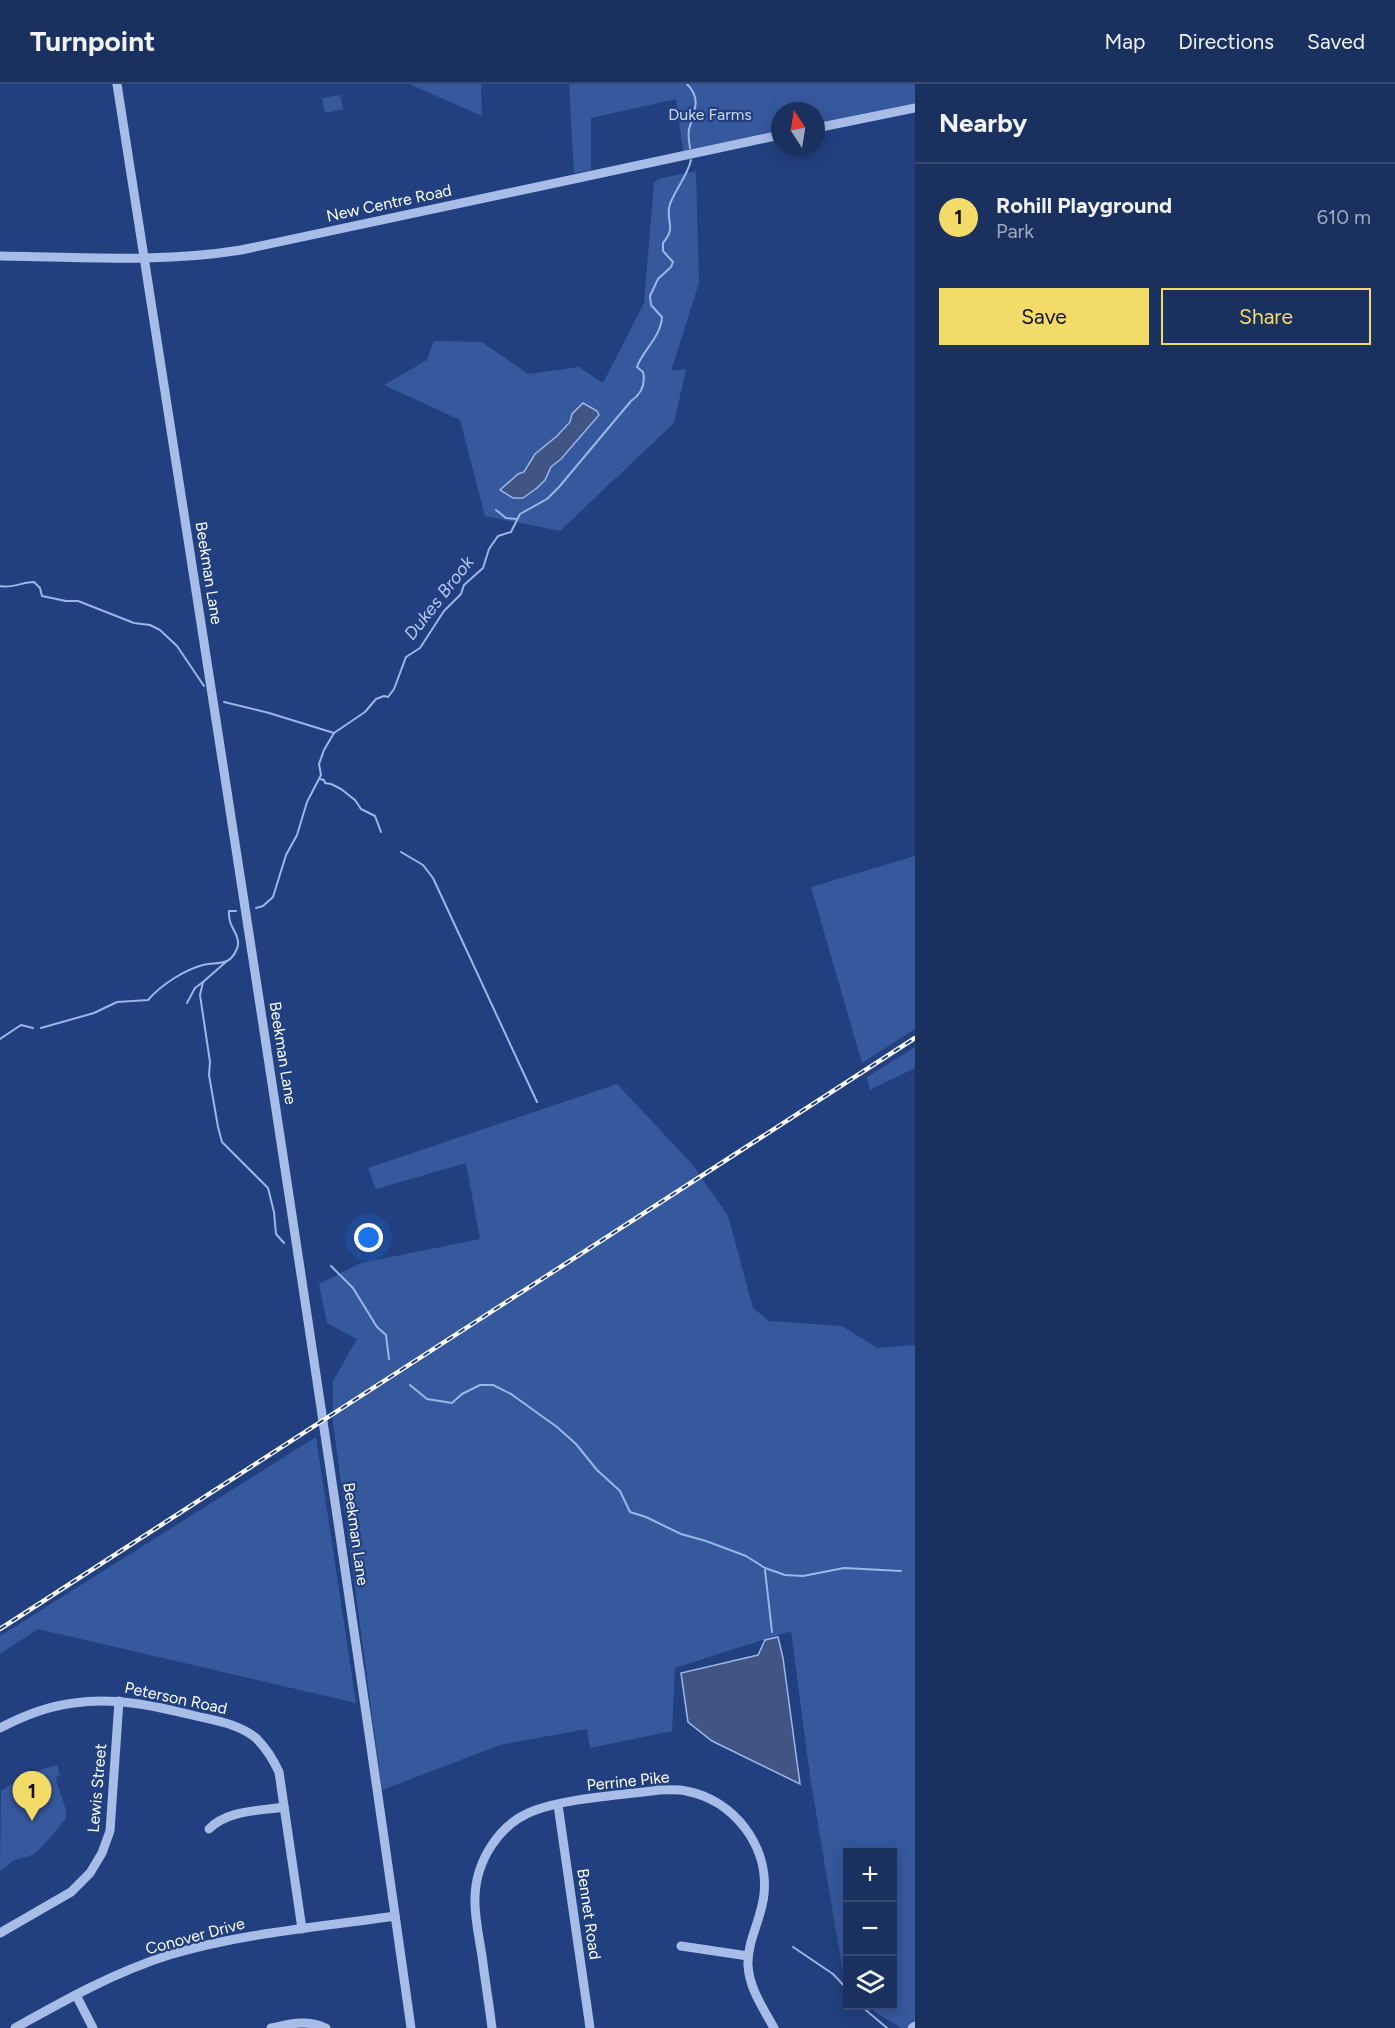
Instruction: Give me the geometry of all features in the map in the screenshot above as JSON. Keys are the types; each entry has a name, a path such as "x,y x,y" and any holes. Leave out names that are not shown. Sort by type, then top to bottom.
{"street":[{"name":"Beekman Lane","path":"117,84 332,1472 411,2028"},
{"path":"825,126 915,108"},
{"name":"New Centre Road","path":"0,256 144,259 213,255 265,246 771,137"},
{"name":"Peterson Road","path":"0,1728 52,1707 88,1701 119,1701 142,1703 222,1722 256,1738 274,1761 279,1772 302,1929"},
{"name":"Lewis Street","path":"0,1933 71,1892 90,1873 102,1853 110,1831 119,1701"},
{"name":"Perrine Pike","path":"492,2028 475,1910 479,1873 486,1853 493,1843 512,1823 533,1811 558,1804 659,1790 698,1794 723,1806 744,1825 756,1846 764,1878 764,1895 748,1956 750,1982 774,2028"},
{"name":"Bennet Road","path":"558,1804 591,2028"},
{"path":"209,1829 217,1821 230,1815 284,1808"},
{"name":"Conover Drive","path":"15,2028 125,1971 178,1953 228,1940 395,1916"},
{"path":"681,1946 748,1956"},
{"path":"76,1995 93,2028"},
{"path":"271,2028 300,2022 326,2028"}],"green space":[{"path":"481,84 482,116 411,85"},
{"name":"Duke Farms","path":"569,84 915,84 915,103 825,121 825,102 771,102 771,132 683,151 676,99 591,118 591,170 574,173"},
{"path":"340,95 343,109 325,113 322,98"},
{"path":"696,171 699,283 671,371 686,369 674,423 560,531 485,516 460,420 384,385 427,360 434,341 482,342 528,374 579,367 603,383 644,303 654,183 658,179"},
{"path":"915,856 915,1029 862,1063 811,887"},
{"path":"915,1047 915,1068 870,1090 867,1077"},
{"path":"617,1084 692,1164 728,1216 753,1308 769,1321 842,1326 877,1348 915,1345 915,2020 905,2028 901,2028 873,2010 897,2010 897,1848 843,1848 843,1973 810,1776 791,1631 675,1668 672,1731 590,1748 587,1729 500,1745 382,1790 333,1423 333,1381 357,1339 327,1323 319,1284 361,1263 480,1239 466,1163 376,1189 368,1168"},
{"path":"316,1437 356,1703 38,1629 0,1654 0,1636"},
{"path":"57,1765 60,1775 56,1777 65,1807 65,1819 34,1854 13,1861 0,1871 1,1791 28,1775"}],"shaded area":[{"path":"583,403 597,411 599,415 561,459 551,467 545,480 523,498 513,498 500,490 518,474 524,472 535,454 557,436 570,422 572,414"},
{"path":"778,1637 783,1658 800,1784 712,1741 688,1722 681,1673 758,1655 765,1640"}],"waterway":[{"name":"Dukes Brook","path":"687,84 696,100 689,131 690,148"},
{"name":"Dukes Brook","path":"256,908 263,906 273,897 286,855 297,835 307,802 321,775 319,764 324,750 334,733 365,712 376,699 388,697 394,689 406,657 420,648 444,611 461,594 464,585 483,568 489,549 498,536 511,532 520,514 547,499 559,487 640,392 644,377 643,372 637,367 655,337 662,317 651,305 650,296 658,279 671,267 673,262 663,251 663,243 670,229 669,208 691,160"},
{"path":"496,510 506,518 517,519"},
{"path":"0,586 8,587 34,582 40,588 42,596 78,601 134,623 150,625 160,630 177,646 204,686"},
{"path":"224,702 334,733"},
{"path":"320,779 341,789 355,800 361,809 375,816 381,832"},
{"path":"401,852 423,865 433,878 537,1102"},
{"name":"Dukes Brook","path":"41,1028 94,1013 117,1002 148,1000 166,984 188,970 227,961 237,950 237,938 229,916 229,911 236,911"},
{"path":"227,961 203,982 200,995 210,1062 209,1075 218,1127 222,1142 268,1188 276,1234 284,1243"},
{"path":"187,1003 195,988 203,982"},
{"name":"Dukes Brook","path":"0,1039 21,1025 33,1028"},
{"path":"331,1266 353,1288 377,1327 386,1335 389,1359"},
{"path":"410,1385 427,1399 452,1403 462,1394 480,1385 493,1385 511,1394 557,1427 576,1444 597,1470 620,1491 630,1512 681,1534 746,1556 765,1568 785,1575 803,1576 844,1568 901,1571"},
{"path":"765,1570 772,1632"},
{"path":"793,1947 833,1974 843,1985"},
{"path":"866,2010 887,2028"}],"railway":[{"path":"0,1629 915,1038"}],"place":[{"name":"Rohill Playground","path":"32,1821"}]}
